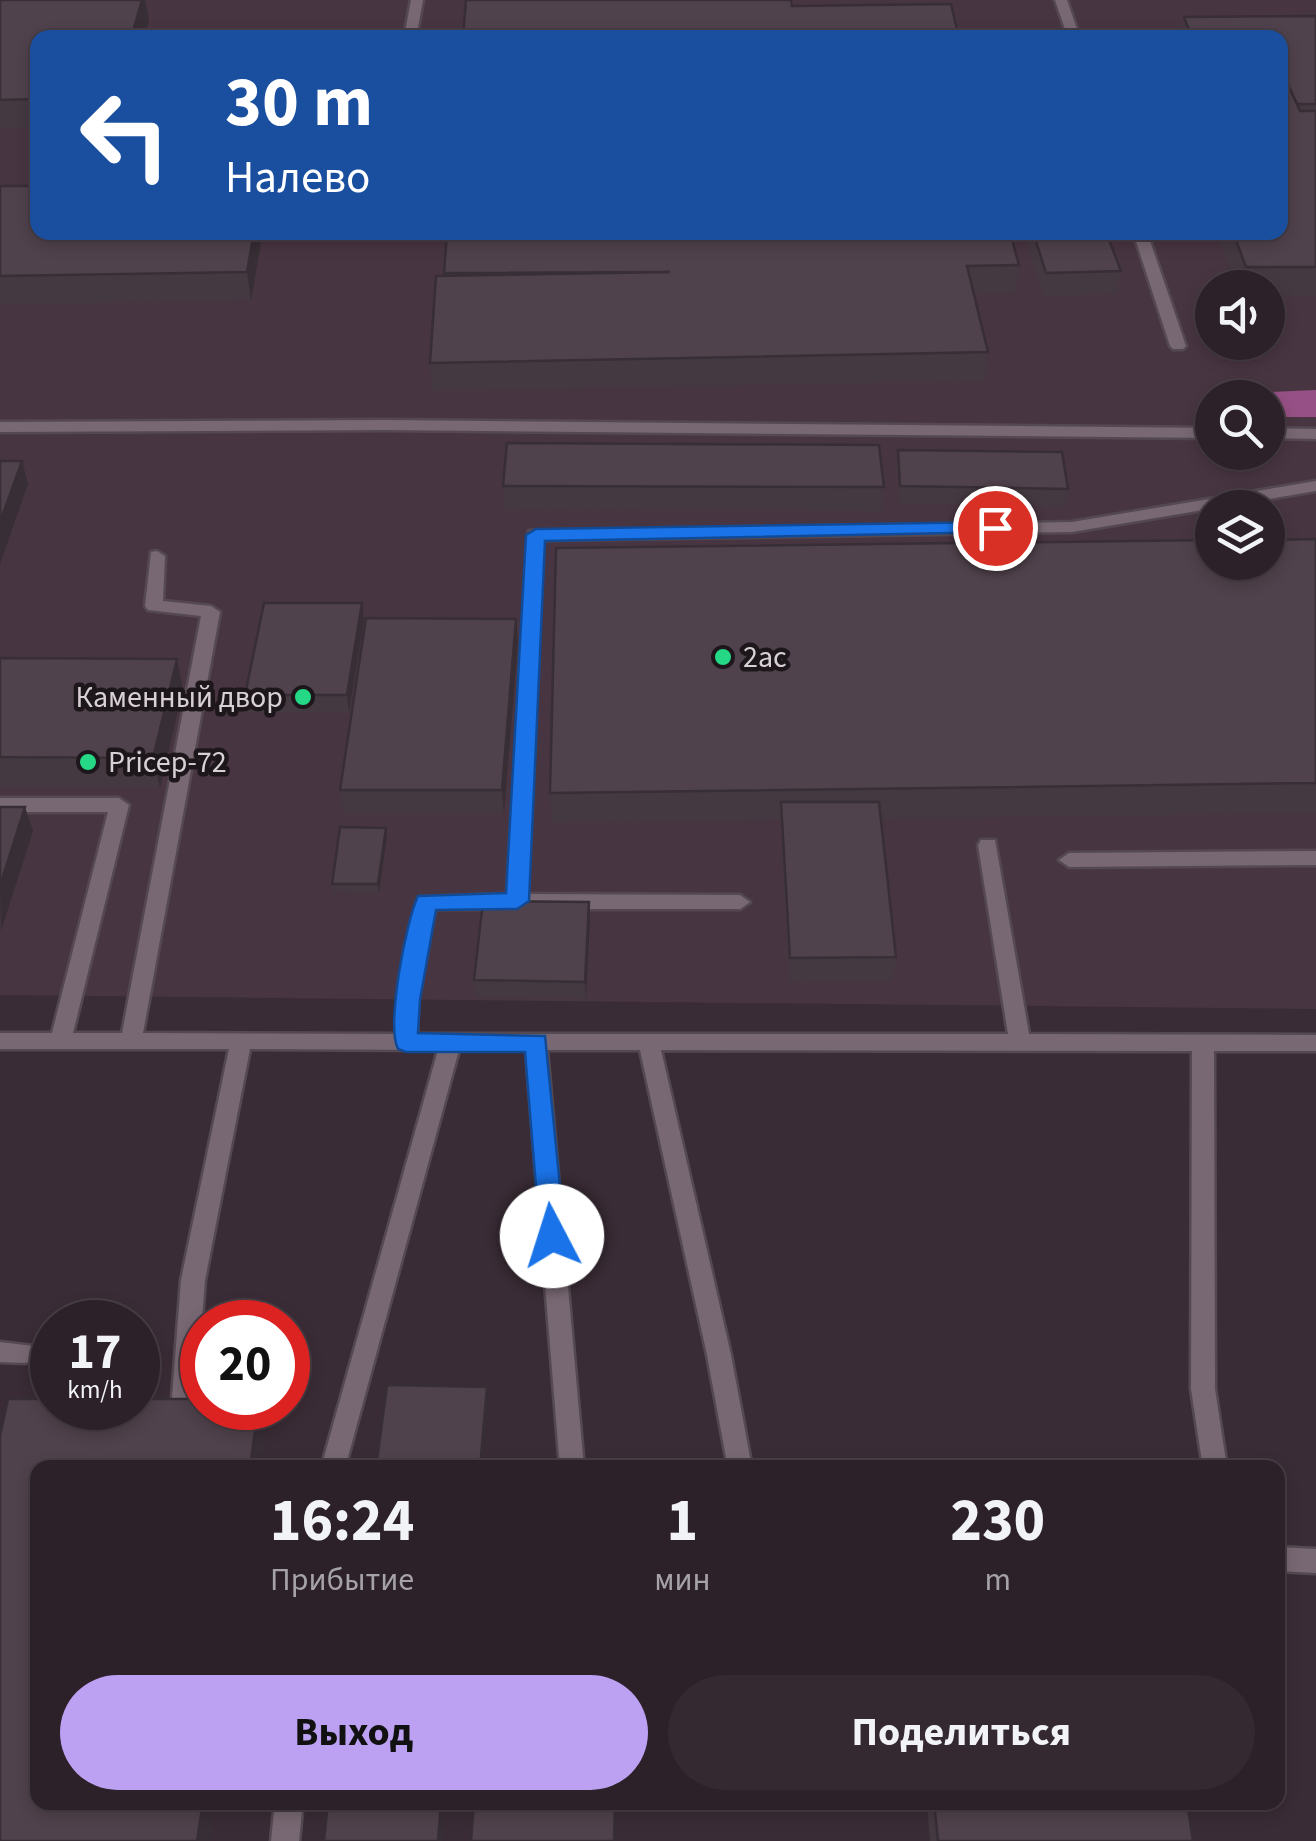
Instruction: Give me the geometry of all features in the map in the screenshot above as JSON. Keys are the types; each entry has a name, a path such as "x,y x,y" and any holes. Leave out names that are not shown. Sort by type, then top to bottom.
{"lane":[{"path":"411,30 417,0"},
{"path":"1061,0 1071,30"},
{"path":"1143,240 1178,346"},
{"path":"0,427 385,425 1195,433"},
{"path":"1285,433 1316,434"},
{"path":"517,901 536,535 1072,527 1316,486"},
{"path":"131,1042 211,612 154,606 157,556"},
{"path":"0,805 119,805 60,1042"},
{"path":"988,845 1020,1044"},
{"path":"1068,860 1316,858"},
{"path":"406,1042 408,1000 426,902 740,902"},
{"path":"0,1041 1316,1043"},
{"path":"191,1300 241,1042"},
{"path":"336,1460 451,1042"},
{"path":"536,1043 571,1460"},
{"path":"649,1043 720,1355 739,1460"},
{"path":"1203,1044 1203,1390 1214,1460"},
{"path":"1285,1560 1316,1560"},
{"path":"284,1841 287,1810"}],"shaded area":[{"path":"0,0 1316,0 1316,1009 0,995"},
{"path":"1316,390 1316,417 1285,417 1285,391"}],"building":[{"path":"0,0 142,0 133,30 30,30 30,99 0,100"},
{"path":"466,0 791,0 792,6 951,4 957,30 464,30"},
{"path":"1316,16 1316,104 1297,104 1288,85 1288,30 1189,30 1184,17"},
{"path":"1288,85 1300,111 1316,111 1316,267 1246,267 1236,240 1288,240"},
{"path":"0,186 30,186 30,240 253,240 247,272 0,276"},
{"path":"446,240 1012,240 1019,265 967,266 988,352 430,363 436,276 670,272 444,273"},
{"path":"1036,240 1109,240 1121,271 1046,273"},
{"path":"507,443 879,445 884,487 503,486"},
{"path":"898,450 1062,452 1068,489 900,486"},
{"path":"0,461 22,461 0,522"},
{"path":"1316,539 1316,783 550,793 556,548 1195,540 1195,580 1285,580 1285,540"},
{"path":"264,603 362,603 347,695 245,695"},
{"path":"366,618 516,619 502,790 340,790"},
{"path":"0,658 177,659 153,758 0,757"},
{"path":"781,802 879,802 896,957 790,958"},
{"path":"0,807 25,807 0,886"},
{"path":"340,827 386,828 378,884 332,884"},
{"path":"483,901 589,902 585,982 474,980"},
{"path":"387,1385 487,1387 481,1460 377,1460"},
{"path":"8,1399 30,1399 30,1430 160,1430 160,1399 180,1399 180,1430 255,1430 251,1460 30,1460 30,1810 202,1810 197,1841 0,1841 0,1436"},
{"path":"327,1810 440,1810 438,1841 324,1841"},
{"path":"473,1810 615,1810 614,1841 471,1841"},
{"path":"935,1810 1188,1810 1193,1841 938,1841"}],"place":[{"name":"2ас","path":"723,657"},
{"name":"Каменный двор","path":"303,697"},
{"name":"Pricep-72","path":"88,762"}],"route":[{"path":"552,1236 536,1043 406,1042 408,1000 426,902 517,901 536,535 995,528"}]}
